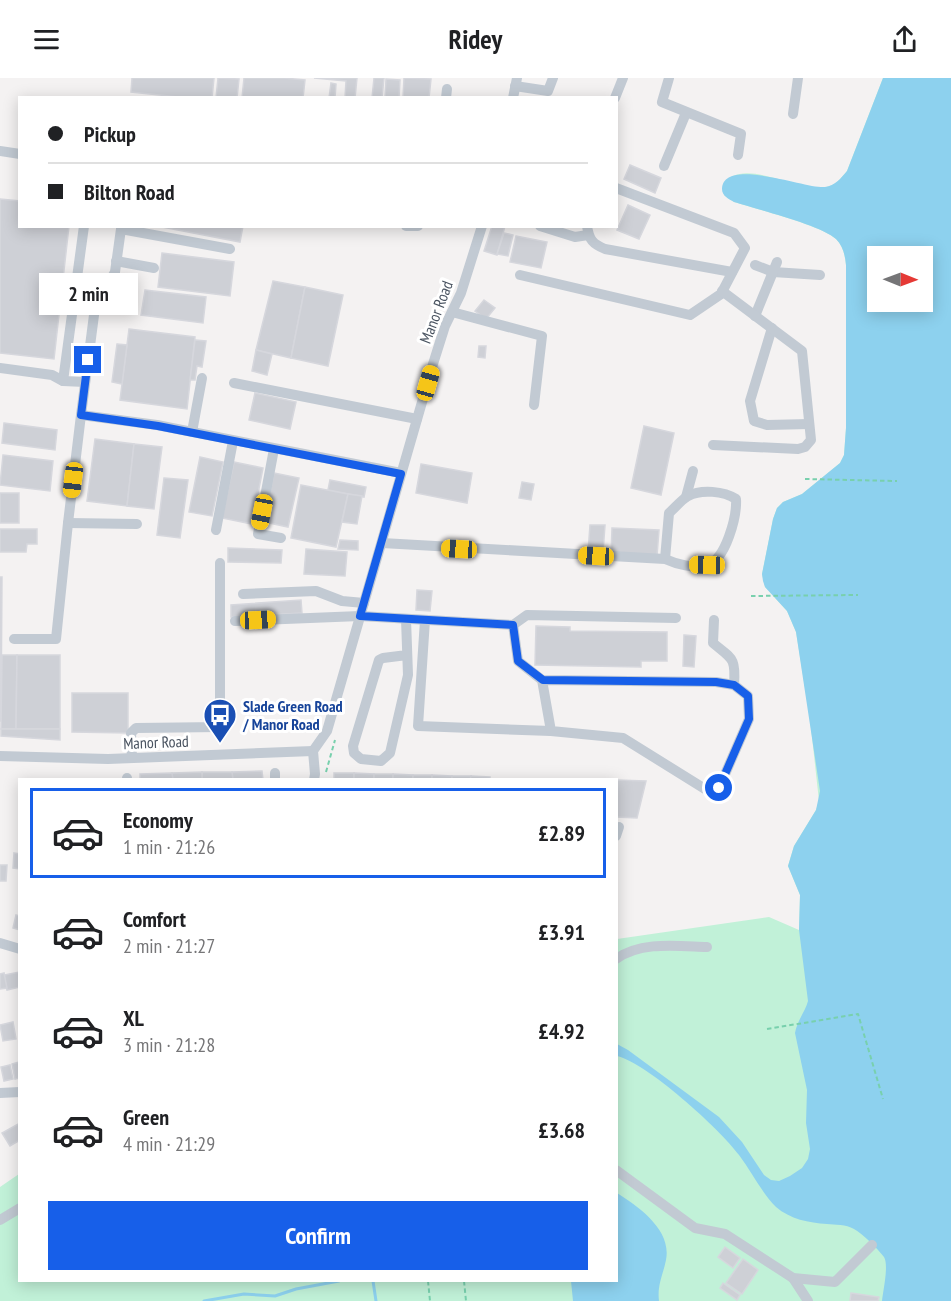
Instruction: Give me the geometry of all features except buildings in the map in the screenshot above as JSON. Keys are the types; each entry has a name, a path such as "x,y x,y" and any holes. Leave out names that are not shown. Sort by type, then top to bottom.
{"street":[{"path":"515,87 548,91 553,78"},
{"path":"616,96 623,78"},
{"path":"669,78 662,102 741,134 738,155"},
{"path":"793,114 798,78"},
{"path":"664,166 686,113"},
{"path":"0,151 18,154"},
{"path":"519,275 690,315 722,291 745,248 734,233 618,189"},
{"path":"63,381 84,228"},
{"path":"14,639 57,639 68,523 97,292 115,272 121,228 230,249"},
{"name":"Manor Road","path":"0,756 59,759 132,758 313,751 327,731 445,326 461,293 481,228"},
{"path":"546,228 575,237 587,231 593,244 605,249 732,272"},
{"path":"116,261 154,268"},
{"path":"755,265 820,274"},
{"path":"755,316 775,267"},
{"path":"713,445 798,449 806,447 811,440 802,351 722,291"},
{"path":"452,312 542,336 534,405"},
{"path":"772,328 750,401 754,421 767,425 809,424"},
{"path":"0,368 52,375 63,381 85,382"},
{"path":"192,432 202,378"},
{"path":"234,382 417,419"},
{"path":"81,415 192,432 401,474"},
{"path":"216,530 233,441"},
{"path":"274,449 258,534 281,538"},
{"path":"686,497 693,471"},
{"path":"382,543 665,560 676,564 707,565 718,558 731,530 737,510 736,499 727,493 695,493 686,497 669,513 665,560"},
{"path":"68,523 137,524"},
{"path":"132,758 131,733 136,728 220,727 220,563"},
{"path":"243,594 316,591 342,601 364,603"},
{"path":"235,621 360,616 513,625 526,615 676,618"},
{"path":"406,619 408,675 390,753 381,761 361,759 354,753 353,746 379,660 383,657 407,655"},
{"path":"425,620 418,726 551,731 623,738 705,789 719,788 749,719 748,696 734,685 716,682 543,680 518,661 513,625"},
{"path":"714,620 713,643 730,656 735,669 734,685"},
{"path":"543,680 551,731"},
{"path":"313,751 314,778"},
{"path":"0,943 18,948"},
{"path":"618,958 628,951 657,947 707,947"},
{"path":"0,1093 18,1092"},
{"path":"618,1171 695,1228 725,1234 794,1278 808,1301"},
{"path":"0,1220 18,1209"},
{"path":"794,1278 835,1282 872,1245"}],"path":[{"path":"805,480 897,481"},
{"path":"751,596 858,595"},
{"path":"767,1029 858,1014 883,1099"},
{"path":"428,1282 430,1301"},
{"path":"464,1282 466,1301"}],"green space":[{"path":"883,78 951,78 951,1301 0,1301 0,1187 18,1175 18,1282 618,1282 618,939 769,917 799,930 800,895 788,866 794,846 819,801 810,719 796,632 787,611 765,587 762,574 777,508 783,502 802,494 840,463 844,455 846,261 836,239 828,234 803,223 734,202 724,195 723,186 732,177 743,173 818,188 833,185 847,171"}],"water":[{"path":"883,78 951,78 951,1301 882,1301 886,1272 885,1261 870,1242 851,1227 807,1221 781,1211 766,1195 730,1144 700,1114 646,1071 618,1056 618,1045 719,1117 742,1142 764,1175 771,1180 779,1181 790,1176 802,1168 808,1159 810,1149 806,1123 807,1090 795,1033 808,1001 799,930 800,895 788,866 794,846 816,810 820,791 796,632 787,611 765,587 762,574 777,508 783,502 802,494 840,463 844,455 846,265 840,245 828,234 803,223 734,202 724,195 722,189 726,180 736,175 750,174 815,186 825,187 835,183 847,171"},
{"path":"618,1194 644,1212 659,1229 664,1239 667,1249 659,1301 573,1301 571,1282 618,1282"}],"waterway":[{"path":"204,1301 244,1294 275,1296 296,1289 334,1282"},
{"path":"373,1282 376,1301"}],"place":[{"name":"Slade Green Road / Manor Road","path":"220,744"}],"route":[{"path":"88,360 81,415 158,426 401,474 360,616 513,625 518,661 543,680 716,682 734,685 748,696 749,719 719,788"}]}
